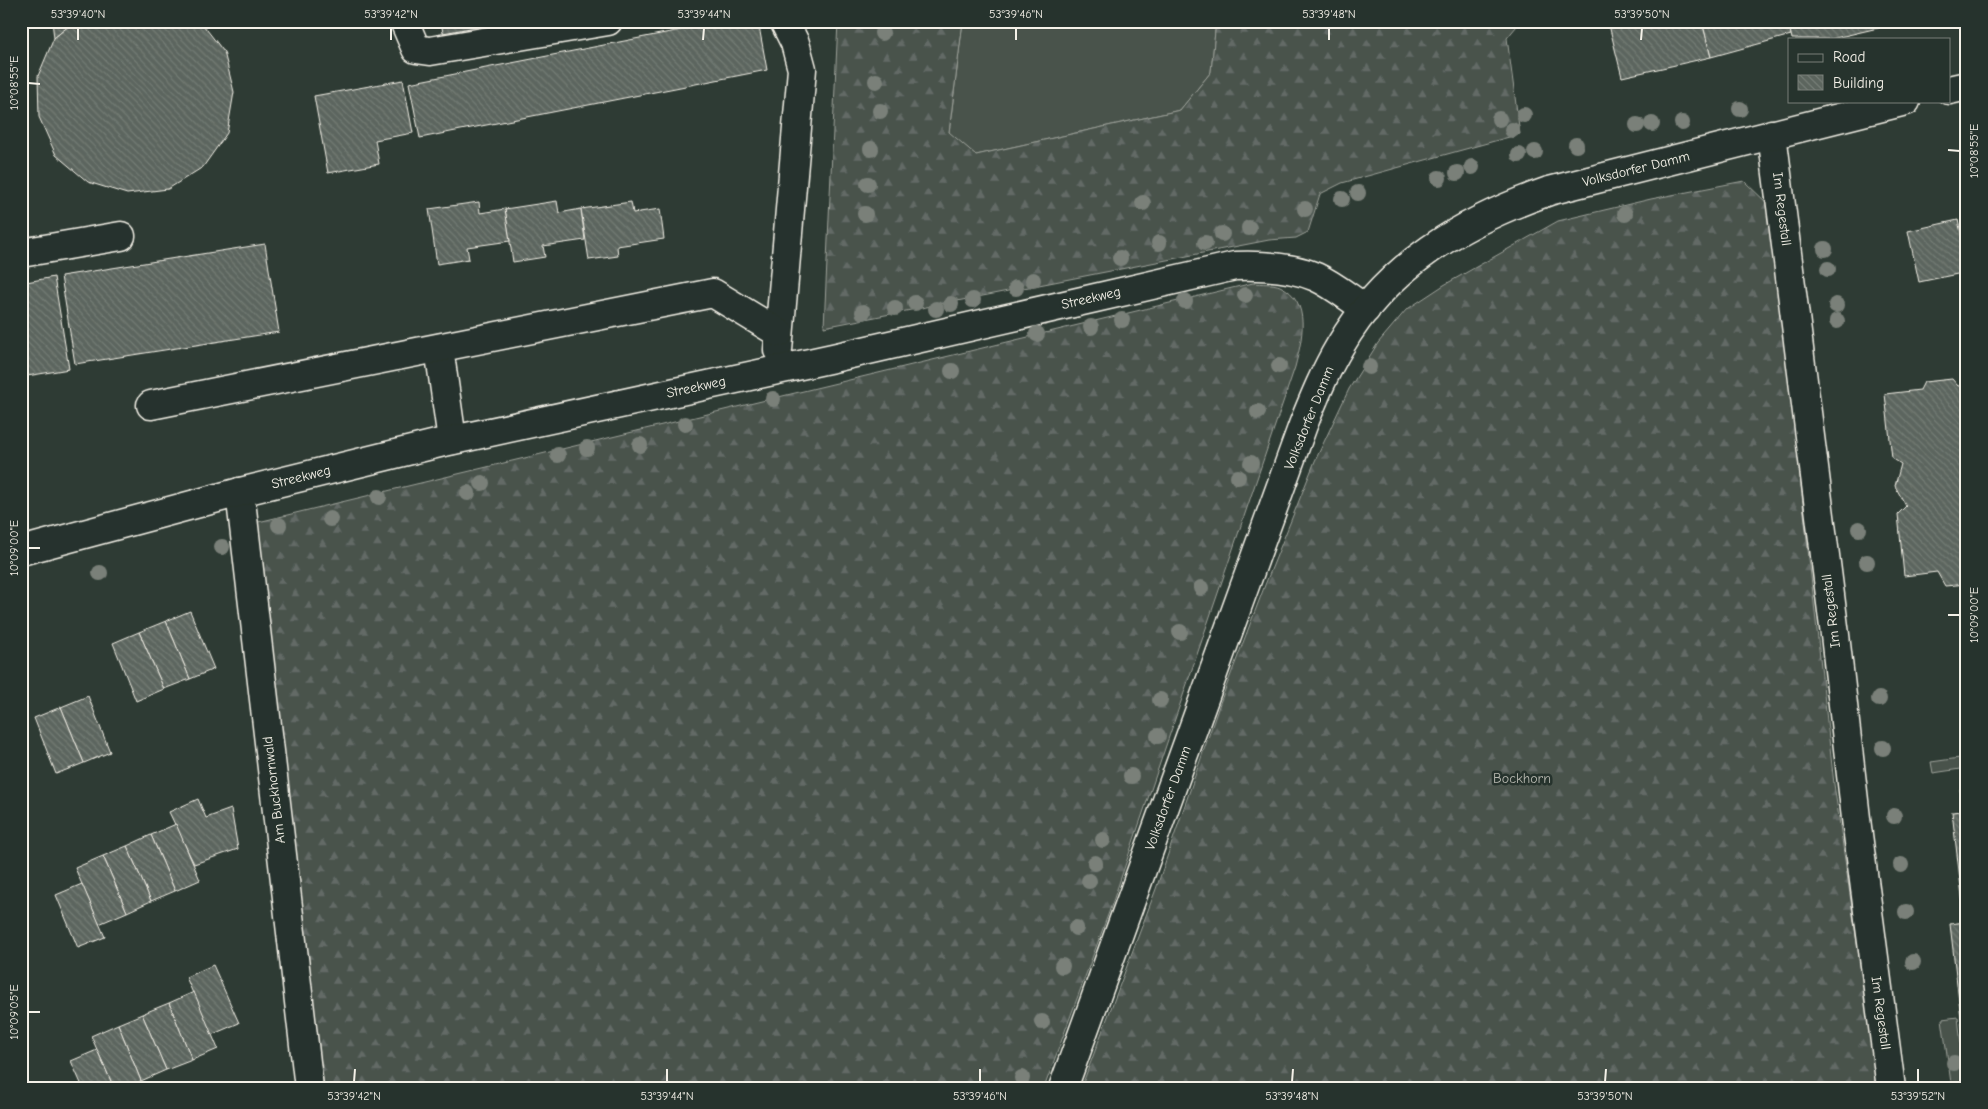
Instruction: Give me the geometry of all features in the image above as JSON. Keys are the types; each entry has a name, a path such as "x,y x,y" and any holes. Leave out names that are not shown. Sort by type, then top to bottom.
{"street":[{"path":"404,21 416,49 430,51 608,21"},
{"path":"777,369 802,69 795,43 784,21"},
{"path":"1950,90 1967,86"},
{"name":"Volksdorfer Damm","path":"1062,1088 1303,425 1340,346 1382,290 1421,255 1451,234 1486,216 1549,191 1902,102"},
{"name":"Im Regestall","path":"1772,134 1891,1088"},
{"path":"21,253 120,236"},
{"name":"Streekweg","path":"21,551 240,492 452,440 843,355 1235,266 1263,265 1284,268 1316,277 1366,309"},
{"path":"151,405 713,294 779,332"},
{"path":"439,348 452,440"},
{"name":"Am Buckhornwald","path":"240,492 309,1088"}],"green space":[{"path":"838,21 963,21 949,132 976,155 1180,110 1211,72 1216,21 1521,21 1507,38 1520,134 1342,183 1320,194 1308,232 1296,238 1269,240 824,327"},
{"path":"963,21 1216,21 1211,72 1180,110 976,155 949,133"},
{"name":"Bockhorn","path":"1744,181 1770,206 1834,784 1878,1088 1081,1088 1156,889 1220,703 1265,585 1315,461 1349,389 1378,343 1406,310 1444,285 1558,221 1651,199"},
{"path":"1253,283 1280,286 1297,301 1301,311 1302,333 1295,367 1112,904 1044,1088 324,1088 254,523"},
{"path":"1967,757 1967,768 1933,773 1931,762"},
{"path":"1958,1017 1965,1081 1951,1083 1942,1019"}],"building":[{"path":"52,21 75,21 54,38"},
{"path":"75,21 200,21 224,52 234,92 227,133 203,167 168,189 127,194 88,182 56,155 39,117 38,76 54,38"},
{"path":"441,21 475,21 476,27 443,33"},
{"path":"727,21 758,21 767,70 420,138 409,83"},
{"path":"1608,21 1702,21 1711,57 1622,77"},
{"path":"1702,21 1788,21 1791,35 1711,57"},
{"path":"1788,21 1876,21 1878,28 1835,38 1792,38"},
{"path":"1876,21 1904,21 1878,28"},
{"path":"403,80 413,133 375,140 379,164 328,173 314,96"},
{"path":"557,201 559,213 581,209 585,240 543,246 545,257 513,262 505,209"},
{"path":"479,202 480,213 505,209 510,241 467,247 469,259 437,264 429,209"},
{"path":"631,202 633,213 660,209 664,239 617,246 618,256 589,260 581,209"},
{"path":"1958,220 1967,259 1967,272 1919,282 1908,231"},
{"path":"265,244 279,332 75,364 61,276"},
{"path":"54,277 69,369 21,377 21,283"},
{"path":"1952,379 1958,386 1967,385 1967,584 1945,586 1937,572 1904,576 1898,514 1906,506 1895,486 1901,464 1892,458 1885,394 1920,390 1924,382"},
{"path":"190,611 214,669 190,679 166,621"},
{"path":"166,621 190,679 164,689 139,632"},
{"path":"139,632 164,689 136,701 113,643"},
{"path":"88,696 110,752 84,763 61,707"},
{"path":"61,707 84,763 56,774 34,718"},
{"path":"1967,788 1967,1069 1950,924 1965,922 1952,812 1963,811 1960,789"},
{"path":"198,799 206,818 231,809 238,849 194,864 169,812"},
{"path":"176,824 200,880 175,891 151,835"},
{"path":"151,835 175,891 151,901 127,846"},
{"path":"127,846 151,901 127,912 103,856"},
{"path":"103,856 127,912 99,924 75,868"},
{"path":"82,884 105,937 78,948 56,895"},
{"path":"213,965 239,1023 211,1035 186,977"},
{"path":"194,992 218,1049 192,1060 169,1003"},
{"path":"169,1003 192,1060 166,1070 142,1014"},
{"path":"142,1014 166,1070 141,1081 118,1024"},
{"path":"118,1024 141,1081 126,1088 114,1088 91,1036"},
{"path":"97,1050 114,1088 83,1088 71,1061"}]}
